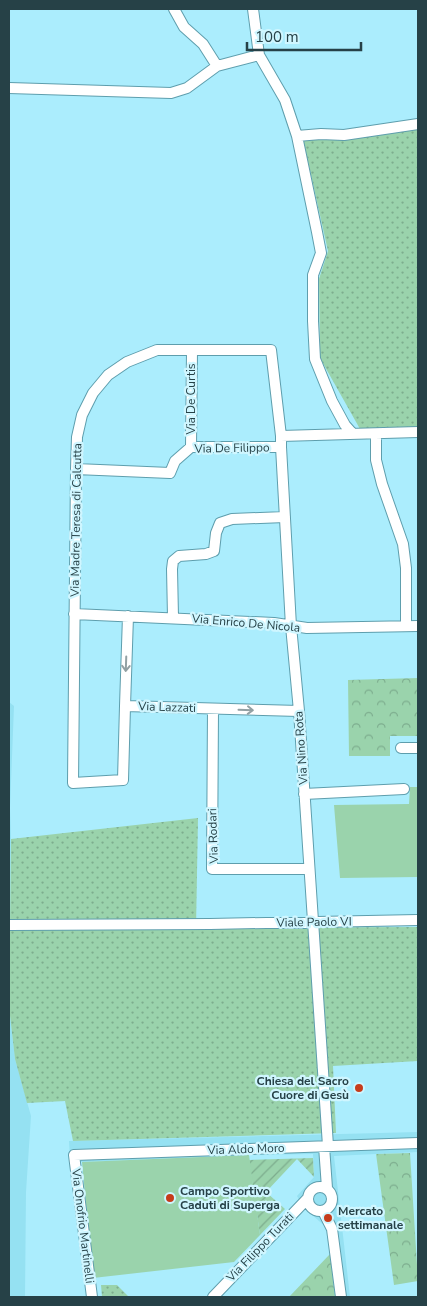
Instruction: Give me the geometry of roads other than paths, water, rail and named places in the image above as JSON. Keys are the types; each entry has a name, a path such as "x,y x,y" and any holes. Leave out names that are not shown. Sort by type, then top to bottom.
{"street":[{"path":"174,9 184,27 203,44 217,66"},
{"path":"253,9 259,55 284,100 297,136 321,253 314,275 312,321 315,360 332,401 345,425 353,434"},
{"path":"9,88 172,93 187,88 217,66 259,55"},
{"path":"297,136 321,134 344,136 418,124"},
{"name":"Via Madre Teresa di Calcutta","path":"125,706 123,780 72,783 76,470 77,436 82,415 93,393 108,375 127,362 157,350 271,350"},
{"name":"Via Nino Rota","path":"271,350 281,436 291,626 314,922 325,1187"},
{"name":"Via De Curtis","path":"191,447 192,351"},
{"path":"281,436 418,432"},
{"path":"376,434 376,460 382,484 403,544 406,568 406,626"},
{"name":"Via De Filippo","path":"76,470 170,473 175,461 191,447 281,448"},
{"path":"173,618 173,561 179,556 206,554 214,551 216,533 220,522 232,519 285,517"},
{"name":"Via Enrico De Nicola","path":"74,614 274,623 307,628 418,626"},
{"name":"Via Lazzati","path":"128,616 125,706 299,711"},
{"name":"Via Rodari","path":"213,709 212,869 309,869"},
{"path":"401,748 418,748"},
{"path":"304,794 404,789"},
{"name":"Viale Paolo VI","path":"9,925 418,920"},
{"name":"Via Aldo Moro","path":"74,1155 418,1143"},
{"name":"Via Onofrio Martinelli","path":"74,1155 92,1297"},
{"path":"325,1187 332,1194 332,1202 328,1209 323,1211 313,1209 308,1202 311,1190 325,1187"},
{"name":"Via Filippo Turati","path":"213,1297 254,1252 308,1198"},
{"path":"323,1211 332,1229 341,1297"}],"place":[{"name":"Chiesa del Sacro Cuore di Gesù","path":"359,1088"},
{"name":"Campo Sportivo Caduti di Superga","path":"170,1198"},
{"name":"Mercato settimanale","path":"328,1218"}]}
